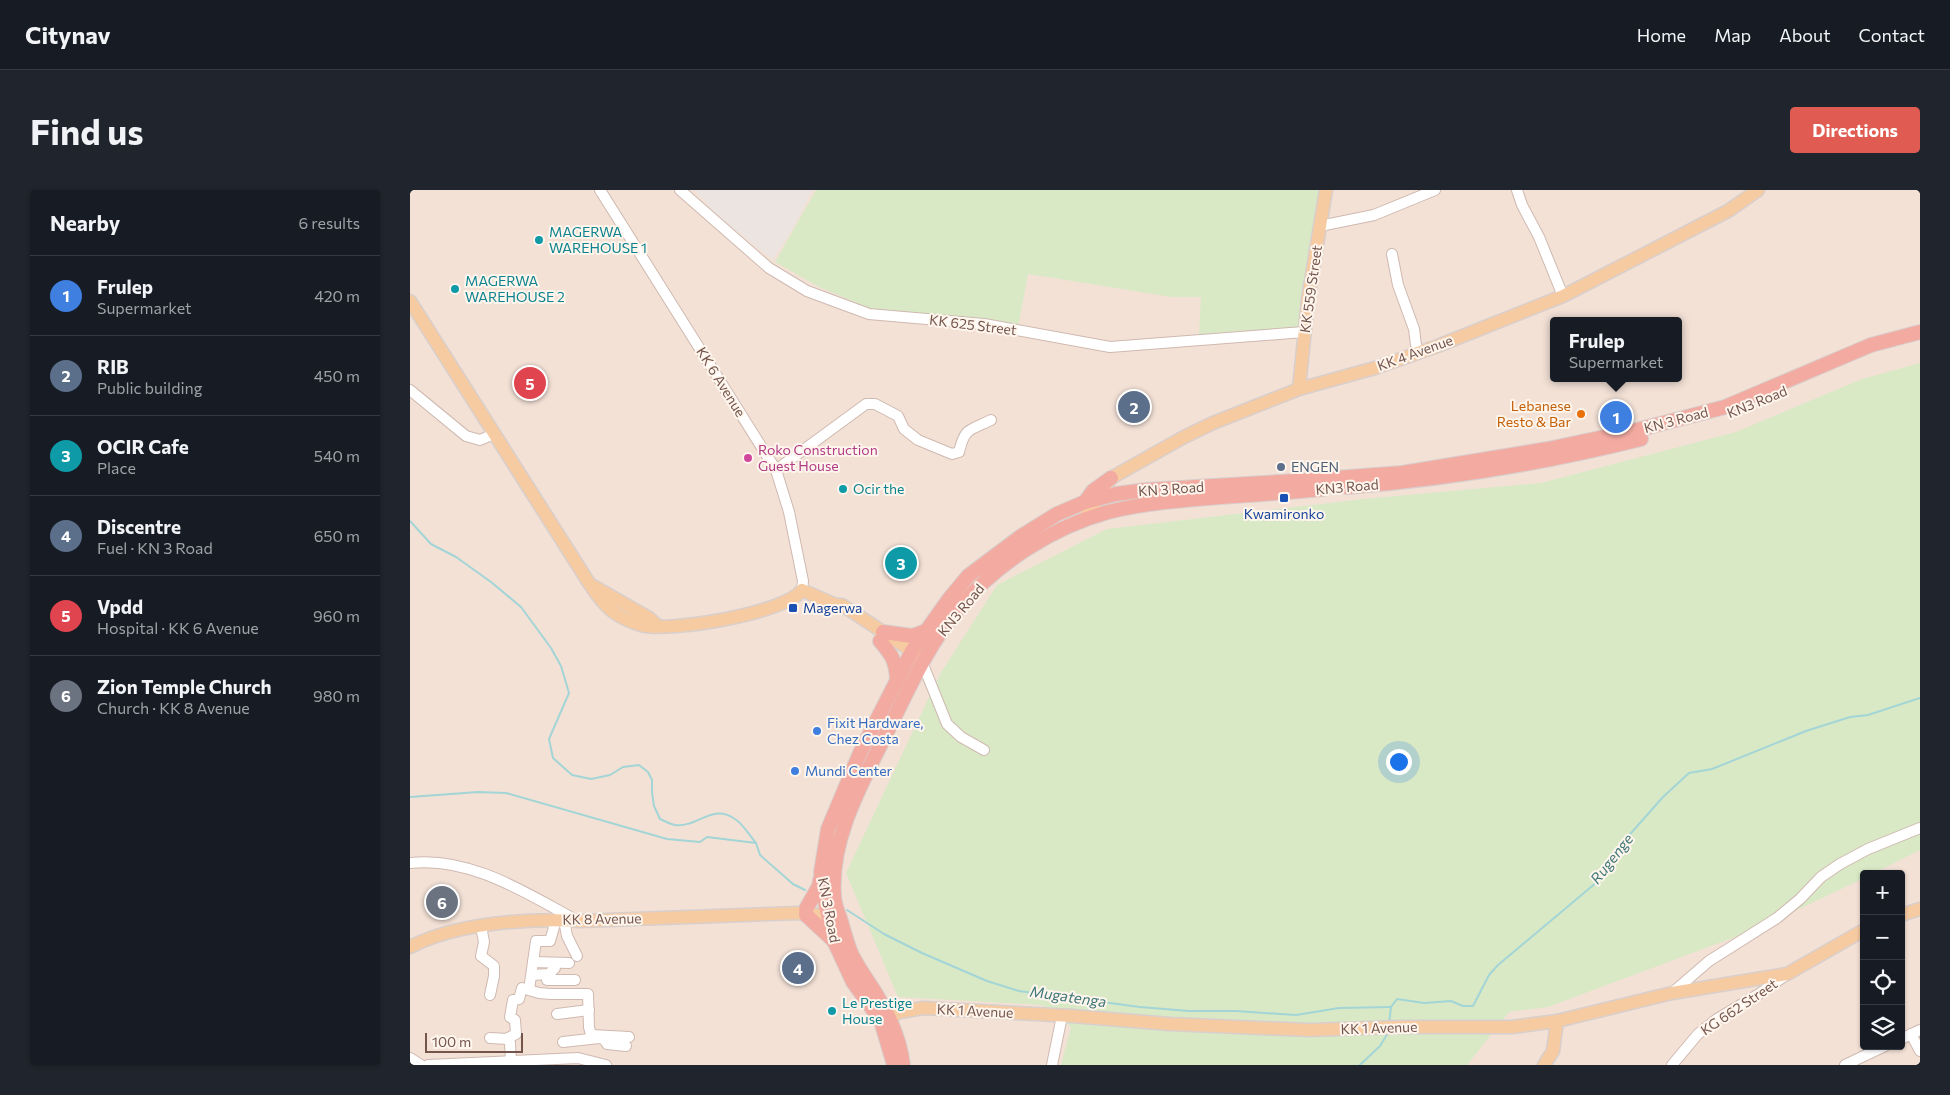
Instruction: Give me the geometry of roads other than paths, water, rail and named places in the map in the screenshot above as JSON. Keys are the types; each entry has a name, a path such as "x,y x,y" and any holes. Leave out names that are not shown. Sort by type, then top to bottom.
{"highway":[{"name":"KN 3 Road","path":"894,1065 885,1019 831,909 821,872 828,829 846,784 909,655 949,599 974,572 1020,537 1057,514 1084,502 1116,494 1146,490 1296,482 1402,473 1639,435 1725,407 1871,345 1920,332"},
{"name":"KN3 Road","path":"874,760 920,666 952,617 978,587 1001,568 1044,540 1083,521 1108,512 1149,504 1393,483 1553,460 1639,435 1717,418 1888,349 1920,341"},
{"path":"1109,480 1108,487 1116,494"},
{"path":"1084,502 1093,491 1109,480"},
{"path":"897,682 894,660 882,637 912,636 926,631"},
{"name":"KN 3 Road","path":"874,760 841,834 831,909 834,941 853,982 885,1019 898,1038 903,1065"},
{"path":"821,872 819,886 804,912 834,941"}],"main road":[{"name":"KK 559 Street","path":"1299,388 1304,332 1326,190"},
{"name":"KK 4 Avenue","path":"1109,480 1206,427 1299,388 1375,368 1563,296 1728,211 1758,190"},
{"path":"410,301 589,583 610,610 621,618 644,626 701,624 752,614 792,599 802,590 836,605 842,605 882,637 909,655 920,666"},
{"path":"1083,521 1109,480"},
{"name":"KK 8 Avenue","path":"410,947 459,930 482,926 560,920 580,921 804,912 831,909"},
{"path":"1905,914 1920,909"},
{"name":"KK 1 Avenue","path":"885,1019 912,1009 924,1008 1170,1024 1310,1030 1401,1027 1512,1027 1557,1021 1672,992 1787,974 1860,932"},
{"path":"1544,1065 1553,1051 1557,1021"}],"street":[{"name":"KK 6 Avenue","path":"600,190 776,470 789,512 803,581 802,590"},
{"name":"KK 625 Street","path":"680,190 769,268 807,291 869,314 984,324 1110,347 1304,332"},
{"path":"1320,226 1374,215 1435,190"},
{"path":"1517,190 1522,205 1540,236 1563,296"},
{"path":"1392,254 1398,285 1414,329 1417,353"},
{"path":"410,390 466,436 480,440 494,434"},
{"path":"776,470 866,404 875,404 898,416 904,429 918,440 952,454 959,452 963,436 966,432 991,420"},
{"path":"920,666 931,686 947,724 961,736 984,750"},
{"path":"1672,992 1708,961 1776,918 1800,899 1821,877 1840,864 1868,849 1920,828"},
{"path":"410,863 433,862 464,868 494,877 580,921"},
{"path":"560,920 577,956"},
{"path":"530,990 536,941 550,941 560,920"},
{"path":"482,926 484,942 481,956 494,966 490,995"},
{"path":"532,962 555,966 569,963"},
{"path":"545,993 549,974 555,966"},
{"name":"KG 662 Street","path":"1672,1065 1698,1034 1717,1019 1759,994 1787,974"},
{"path":"532,975 575,980"},
{"path":"508,1039 508,1036 516,1034 514,1020 510,1015 513,1000 519,999 522,988 545,993 588,994 591,1034 628,1041 607,1044 604,1039 600,1038 563,1042"},
{"path":"557,1014 589,1010"},
{"path":"1052,1065 1062,1016"},
{"path":"1916,1032 1920,1051"},
{"path":"490,1038 508,1039"},
{"path":"508,1039 511,1062"},
{"path":"1845,1065 1877,1050"},
{"path":"410,1058 420,1065"},
{"path":"428,1065 578,1058 606,1065"}],"waterway":[{"path":"410,521 431,544 456,557 491,582 521,607 551,648 561,666 569,693 549,739 553,758 572,775 591,779 610,775 623,767 639,765 648,772 652,780 654,806 660,819 673,825 683,825 712,815 727,815 741,824 756,843"},
{"name":"Rugenge","path":"1389,1024 1391,1007 1397,999 1424,1003 1451,1001 1463,1006 1473,1006 1489,975 1498,965 1597,882 1624,841 1663,797 1689,773 1712,769 1806,731 1850,717 1868,715 1920,698"},
{"path":"410,797 478,792 506,793 667,839 700,842 707,837 756,843 760,855 793,884 805,890"},
{"name":"Mugatenga","path":"847,910 884,934 922,953 987,981 1019,991 1140,1007 1189,1011 1236,1011 1296,1015 1339,1008 1391,1007"},
{"name":"Rugenge","path":"1360,1065 1380,1046 1388,1033"}],"place":[{"name":"MAGERWA WAREHOUSE 1","path":"539,240"},
{"name":"MAGERWA WAREHOUSE 2","path":"455,289"},
{"name":"Vpdd","path":"530,383"},
{"name":"RIB","path":"1134,407"},
{"name":"Lebanese Resto & Bar","path":"1581,414"},
{"name":"Frulep","path":"1616,417"},
{"name":"Roko Construction Guest House","path":"748,458"},
{"name":"ENGEN","path":"1281,467"},
{"name":"Ocir the","path":"843,489"},
{"name":"Kwamironko","path":"1284,498"},
{"name":"OCIR Cafe","path":"901,563"},
{"name":"Magerwa","path":"793,608"},
{"name":"Fixit Hardware, Chez Costa","path":"817,731"},
{"name":"Mundi Center","path":"795,771"},
{"name":"Zion Temple Church","path":"442,902"},
{"name":"Discentre","path":"798,968"},
{"name":"Le Prestige House","path":"832,1011"}]}
